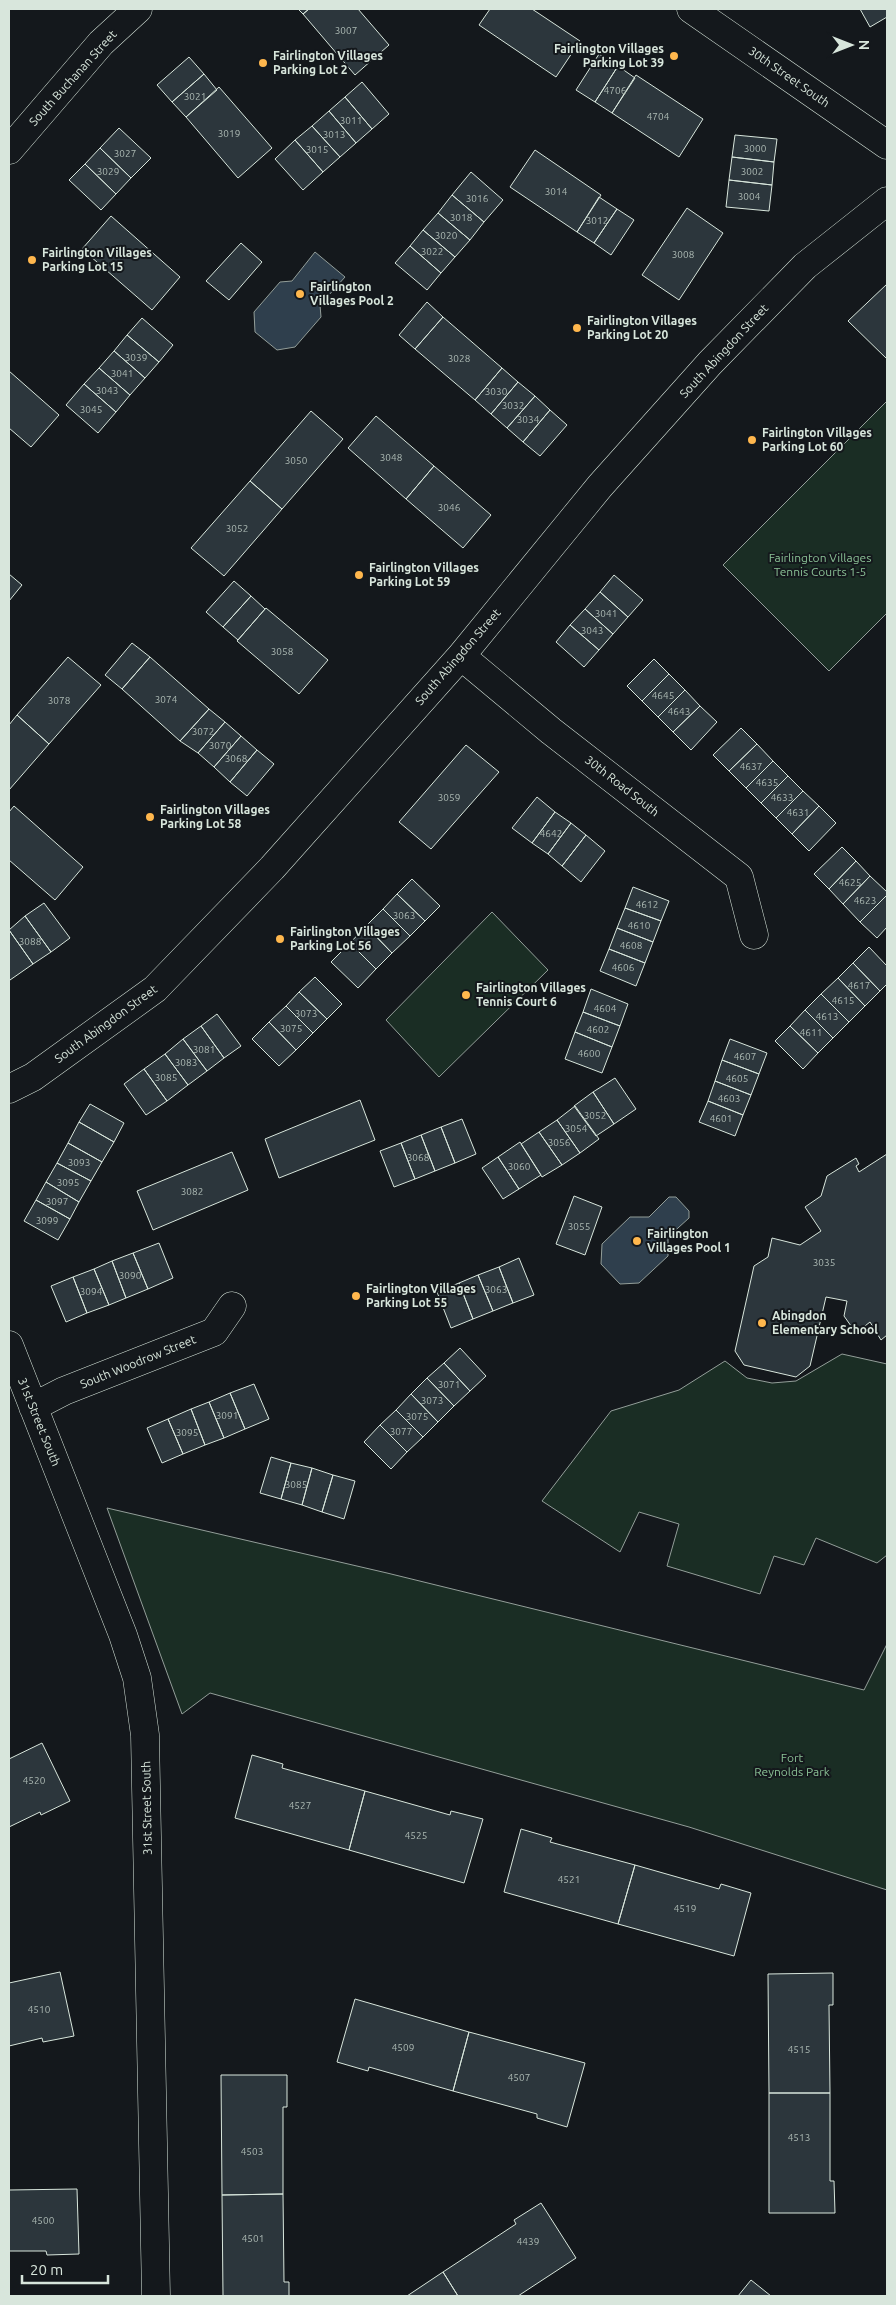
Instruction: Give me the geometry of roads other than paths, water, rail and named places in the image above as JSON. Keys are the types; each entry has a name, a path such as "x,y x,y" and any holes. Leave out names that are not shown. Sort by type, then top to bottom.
{"street":[{"name":"South Buchanan Street","path":"9,150 101,44 138,9"},
{"name":"30th Street South","path":"690,9 887,145"},
{"name":"South Abingdon Street","path":"9,1089 33,1077 156,989 272,868 461,656 600,486 710,363 805,266 887,201"},
{"name":"30th Road South","path":"461,656 551,731 739,877 754,934"},
{"name":"South Woodrow Street","path":"33,1406 64,1391 214,1332 232,1306"},
{"name":"31st Street South","path":"9,1345 123,1635 137,1678 145,1735 156,2296"}],"water":[{"name":"Fairlington Villages Pool 2","path":"315,252 345,277 320,305 321,317 295,347 277,350 255,332 254,312 280,282 292,281"},
{"name":"Fairlington Villages Pool 1","path":"669,1197 676,1197 689,1211 689,1218 668,1237 668,1256 639,1283 620,1284 601,1264 602,1244 630,1217 649,1217"}],"place":[{"name":"Fairlington Villages Parking Lot 39","path":"674,56"},
{"name":"Fairlington Villages Parking Lot 2","path":"263,63"},
{"name":"Fairlington Villages Parking Lot 15","path":"32,260"},
{"name":"Fairlington Villages Pool 2","path":"300,294"},
{"name":"Fairlington Villages Parking Lot 20","path":"577,328"},
{"name":"Fairlington Villages Parking Lot 60","path":"752,440"},
{"name":"Fairlington Villages Parking Lot 59","path":"359,575"},
{"name":"Fairlington Villages Parking Lot 58","path":"150,817"},
{"name":"Fairlington Villages Parking Lot 56","path":"280,939"},
{"name":"Fairlington Villages Tennis Court 6","path":"466,995"},
{"name":"Fairlington Villages Pool 1","path":"637,1241"},
{"name":"Fairlington Villages Parking Lot 55","path":"356,1296"},
{"name":"Abingdon Elementary School","path":"762,1323"}],"park label":[{"name":"Fairlington Villages Tennis Courts 1-5","path":"820,565"},
{"name":"Fort Reynolds Park","path":"792,1765"}]}
